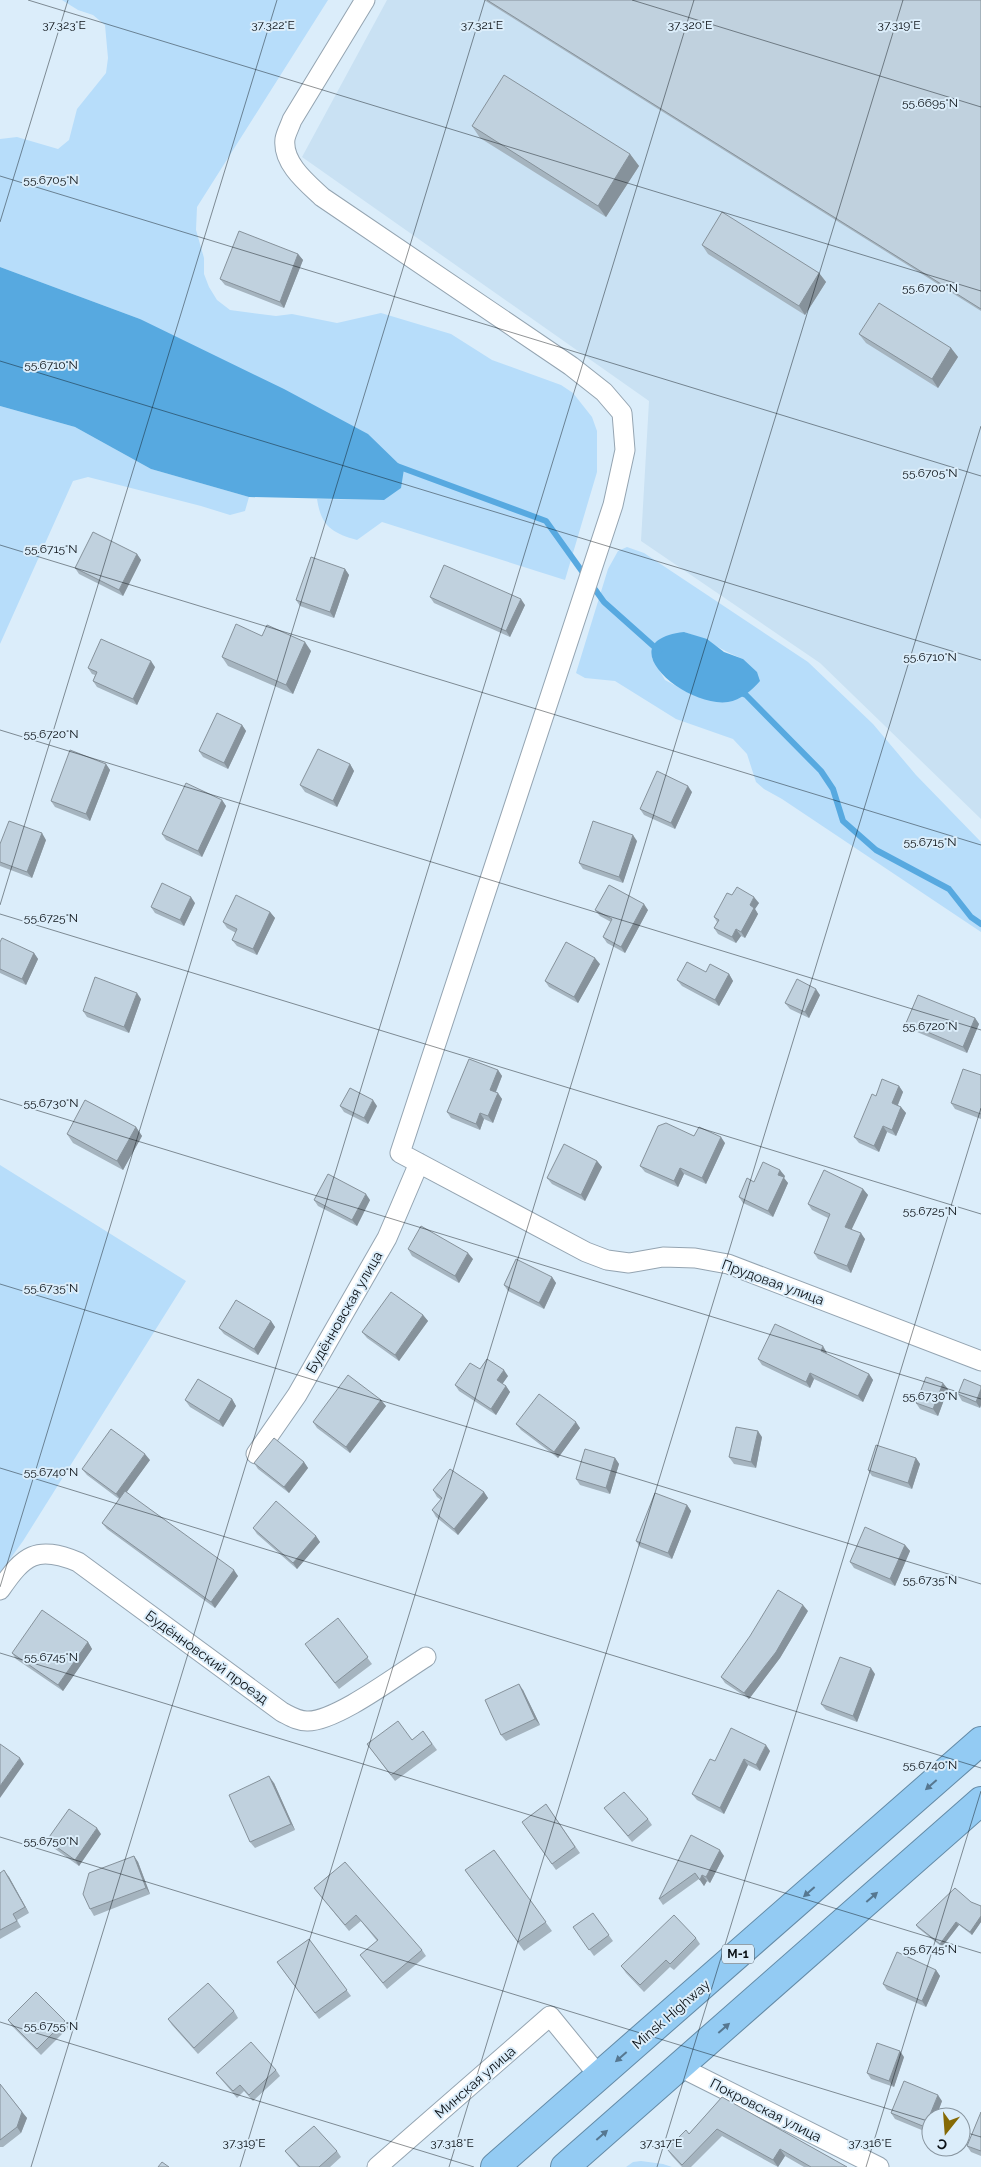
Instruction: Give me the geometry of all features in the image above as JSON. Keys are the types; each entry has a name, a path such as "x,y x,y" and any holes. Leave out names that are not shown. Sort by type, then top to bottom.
{"highway":[{"name":"Minsk Highway","path":"496,2167 981,1742"},
{"path":"565,2167 981,1802"}],"street":[{"name":"Прудовая улица","path":"365,0 292,120 285,140 288,155 298,173 322,197 571,366 604,392 622,413 625,450 613,505 400,1153 586,1252 629,1263 664,1257 695,1258 728,1264 981,1361"},
{"name":"Будённовская улица","path":"256,1454 296,1394 387,1238 419,1163"},
{"name":"Будённовский проезд","path":"0,1590 22,1561 39,1554 59,1555 78,1562 282,1712 296,1720 309,1721 340,1712 426,1657"},
{"name":"Минская улица","path":"378,2167 550,2016 599,2076"},
{"name":"Покровская улица","path":"680,2067 879,2167"}],"shaded area":[{"path":"62,0 328,0 197,207 196,230 204,258 204,274 209,287 217,300 230,310 276,316 292,314 337,323 381,313 451,334 492,360 561,385 573,393 592,417 597,431 597,472 565,580 382,522 357,540 334,531 321,516 317,499 384,500 140,319 0,267 0,139 17,137 58,149 69,140 77,109 106,73 108,58 105,25 93,15 78,10"},
{"path":"387,0 981,0 981,819 820,663 641,541 649,401 302,157"},
{"path":"0,406 75,427 151,469 249,497 245,511 230,515 88,477 73,481 0,644"},
{"path":"627,547 644,553 808,662 873,724 916,775 981,842 981,932 782,799 764,789 756,782 747,754 733,739 676,719 615,681 585,678 576,673 608,569 618,551","holes":["684,632 743,659 689,693 665,680 652,658"]},
{"path":"0,1165 186,1281 23,1541 0,1573"},
{"path":"641,2161 672,2167 626,2167 633,2162"}],"water":[{"path":"0,267 140,319 284,389 368,434 404,469 401,488 384,500 249,497 151,469 75,427 0,406"},
{"path":"684,632 707,639 724,652 743,659 757,672 760,681 745,694 728,702 711,701 692,695 675,685 661,673 653,660 652,648 662,638"}],"building":[{"path":"487,0 981,0 981,309"},
{"path":"504,75 630,154 598,206 472,126"},
{"path":"722,212 819,273 799,306 702,245"},
{"path":"239,231 298,254 280,302 220,279"},
{"path":"879,303 951,348 932,379 859,334"},
{"path":"93,532 137,554 119,590 75,568"},
{"path":"311,557 345,569 330,612 296,600"},
{"path":"444,565 521,599 506,631 430,597"},
{"path":"236,624 262,636 267,625 305,642 286,685 222,657"},
{"path":"101,639 151,661 133,699 93,681 97,672 88,668"},
{"path":"217,713 242,725 224,763 199,751"},
{"path":"318,749 350,764 333,801 300,785"},
{"path":"70,750 106,764 86,814 51,801"},
{"path":"657,771 688,786 671,823 640,809"},
{"path":"186,783 222,800 198,851 162,834"},
{"path":"9,821 42,833 27,872 0,862 0,844"},
{"path":"593,821 633,835 619,877 579,863"},
{"path":"162,883 191,897 180,920 151,907"},
{"path":"609,885 644,904 621,947 603,937 612,919 595,910"},
{"path":"737,887 754,897 750,905 754,908 741,932 736,929 732,937 714,928 719,920 714,917 727,893 732,895"},
{"path":"236,895 270,912 253,949 232,940 237,929 223,922"},
{"path":"2,938 34,953 22,979 0,969 0,942"},
{"path":"566,942 595,958 574,997 545,981"},
{"path":"687,962 706,972 710,964 729,974 715,1000 677,980"},
{"path":"95,977 137,993 124,1027 83,1011"},
{"path":"797,979 816,989 805,1012 785,1003"},
{"path":"918,995 975,1018 963,1047 906,1023"},
{"path":"469,1059 498,1070 490,1090 498,1093 488,1116 480,1113 476,1124 447,1112"},
{"path":"963,1069 981,1075 981,1114 951,1103"},
{"path":"882,1079 899,1086 892,1103 901,1107 892,1130 883,1126 874,1146 854,1137 872,1094 876,1096"},
{"path":"350,1088 373,1100 364,1118 340,1106"},
{"path":"85,1100 136,1127 117,1161 67,1134"},
{"path":"666,1123 694,1136 699,1127 721,1137 702,1178 680,1168 674,1181 640,1166 658,1126"},
{"path":"564,1144 597,1161 581,1195 547,1178"},
{"path":"763,1162 780,1170 778,1175 784,1177 768,1211 739,1197 747,1178 754,1182"},
{"path":"824,1170 863,1189 845,1227 861,1233 847,1266 814,1253 830,1214 808,1204"},
{"path":"328,1174 366,1194 352,1220 314,1200"},
{"path":"421,1226 468,1253 455,1276 408,1249"},
{"path":"516,1259 552,1277 539,1303 504,1285"},
{"path":"391,1292 423,1315 395,1355 362,1332"},
{"path":"236,1300 271,1321 254,1349 219,1328"},
{"path":"775,1324 823,1346 821,1351 869,1374 858,1396 810,1373 806,1382 758,1359"},
{"path":"487,1359 504,1370 497,1380 506,1386 491,1409 455,1385 470,1363 480,1369"},
{"path":"348,1375 381,1400 346,1447 313,1422"},
{"path":"926,1377 943,1383 933,1409 916,1403"},
{"path":"198,1379 232,1399 219,1421 185,1400"},
{"path":"964,1379 981,1386 976,1402 958,1394"},
{"path":"539,1394 576,1422 554,1452 516,1424"},
{"path":"736,1427 758,1431 751,1462 729,1457"},
{"path":"111,1429 145,1454 116,1494 82,1469"},
{"path":"274,1438 304,1462 284,1487 254,1463"},
{"path":"876,1445 916,1458 908,1483 868,1470"},
{"path":"585,1449 615,1458 606,1488 576,1479"},
{"path":"450,1469 484,1492 454,1529 432,1510 442,1498 433,1490"},
{"path":"125,1491 234,1570 211,1602 102,1523"},
{"path":"655,1493 687,1505 668,1553 636,1541"},
{"path":"276,1501 316,1536 293,1563 253,1528"},
{"path":"865,1527 905,1545 890,1579 850,1562"},
{"path":"778,1590 803,1605 776,1652 744,1693 721,1677 750,1636"},
{"path":"42,1610 88,1642 58,1685 12,1653"},
{"path":"338,1618 368,1657 335,1683 305,1644"},
{"path":"840,1657 871,1668 853,1716 821,1704"},
{"path":"519,1684 535,1719 501,1735 485,1700"},
{"path":"398,1721 412,1740 423,1731 432,1744 391,1775 367,1744"},
{"path":"731,1728 766,1745 756,1765 744,1759 720,1808 692,1794 710,1759 715,1761"},
{"path":"0,1744 20,1758 0,1786"},
{"path":"269,1776 291,1824 250,1842 229,1795"},
{"path":"624,1792 648,1819 628,1836 604,1808"},
{"path":"546,1804 575,1847 552,1864 522,1822"},
{"path":"69,1809 97,1828 75,1860 47,1840"},
{"path":"691,1835 720,1850 706,1877 702,1875 700,1880 695,1873 659,1899"},
{"path":"494,1850 546,1922 518,1942 465,1870"},
{"path":"134,1856 146,1888 90,1909 83,1894 89,1873"},
{"path":"345,1862 422,1950 383,1983 360,1955 378,1940 356,1915 345,1925 314,1888"},
{"path":"4,1870 25,1907 13,1914 17,1921 0,1930 0,1873"},
{"path":"955,1888 971,1902 981,1906 981,1916 970,1932 956,1922 940,1944 916,1925"},
{"path":"593,1913 609,1935 589,1950 573,1927"},
{"path":"674,1915 696,1938 670,1964 666,1960 640,1985 621,1966"},
{"path":"309,1939 347,1990 315,2013 277,1962"},
{"path":"897,1952 936,1970 922,2001 883,1984"},
{"path":"208,1983 234,2011 194,2048 168,2019"},
{"path":"36,1992 65,2021 37,2049 8,2020"},
{"path":"251,2042 276,2070 249,2095 240,2085 233,2091 216,2073"},
{"path":"877,2043 900,2051 889,2081 867,2073"},
{"path":"904,2081 938,2095 933,2107 921,2107 921,2125 891,2113"},
{"path":"0,2084 22,2112 17,2127 0,2140"},
{"path":"722,2097 847,2167 811,2167 780,2149 773,2160 717,2129 682,2165 667,2149 686,2130 689,2134"},
{"path":"981,2112 981,2151 971,2147 971,2136"},
{"path":"314,2126 337,2151 319,2167 300,2167 285,2151"},
{"path":"162,2162 169,2167 158,2167"}],"waterway":[{"path":"397,466 546,521 604,602 659,651"},
{"path":"739,692 746,695 821,771 833,789 843,821 876,850 949,889 971,917 981,924"}]}
